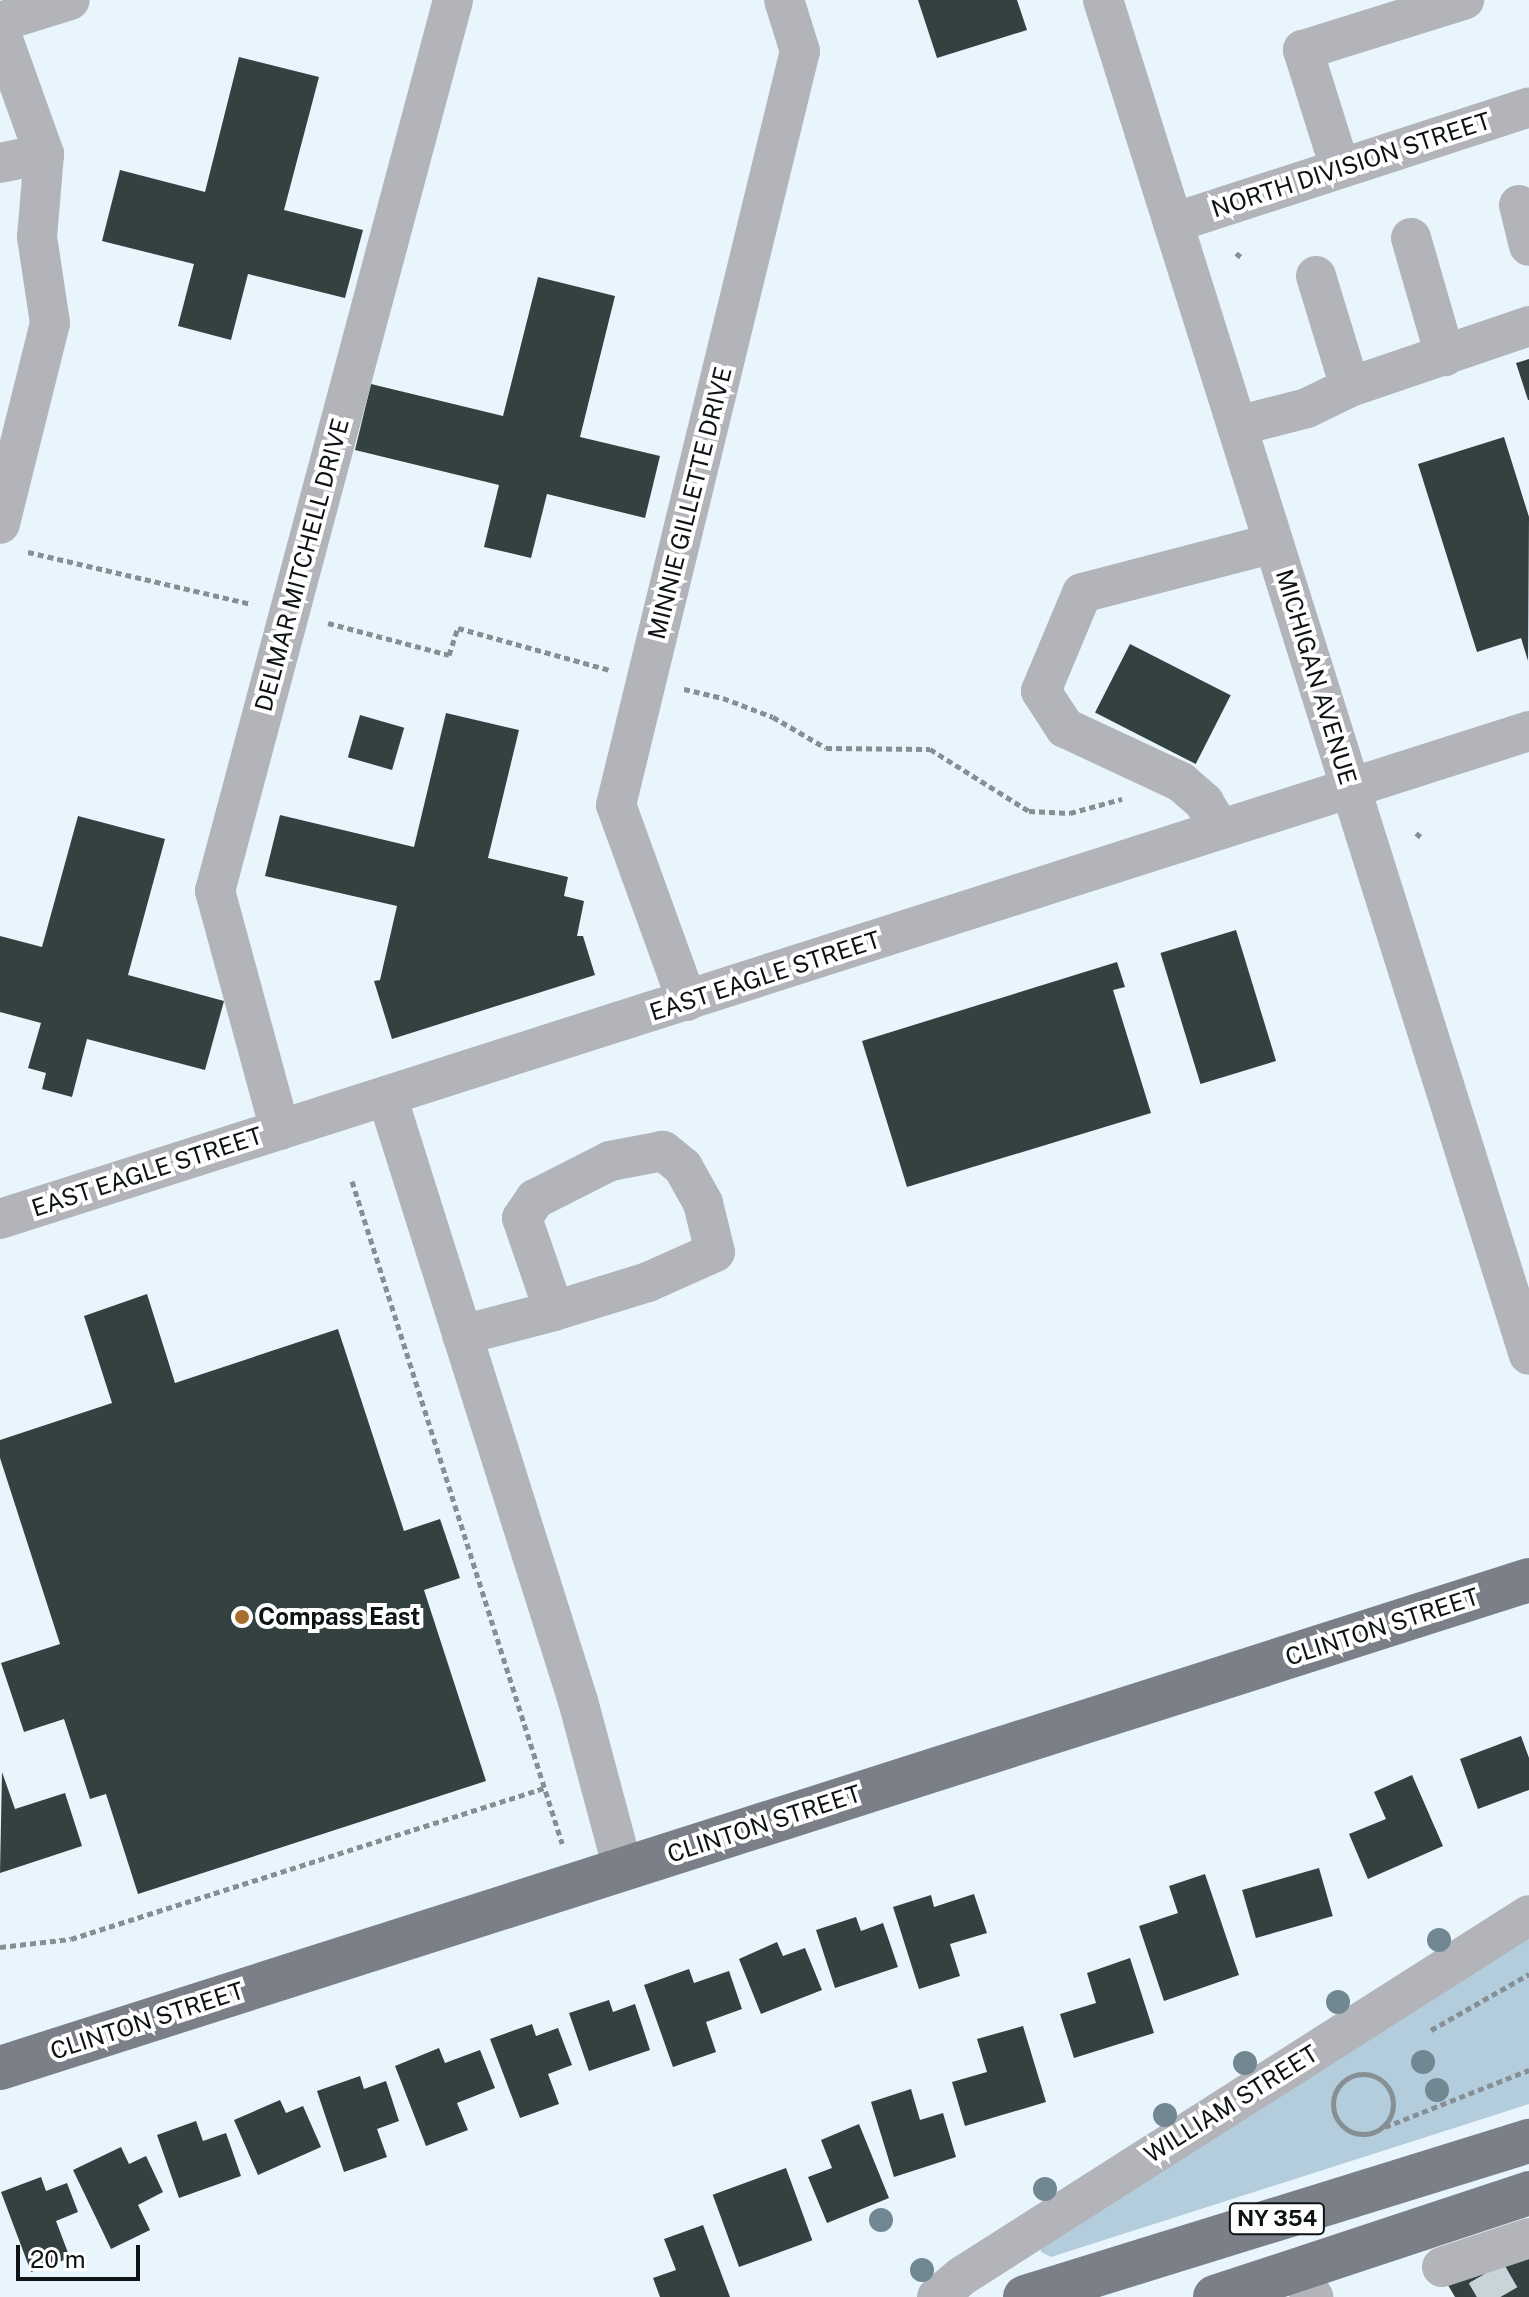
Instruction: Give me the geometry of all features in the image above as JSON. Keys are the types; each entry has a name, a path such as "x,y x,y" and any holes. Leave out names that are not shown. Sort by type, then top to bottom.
{"main road":[{"name":"CLINTON STREET","path":"0,2068 1529,1580"},
{"name":"NY 354","path":"1025,2297 1529,2141"},
{"name":"NY 354","path":"1215,2297 1452,2264 1529,2193"}],"street":[{"path":"0,22 70,0"},
{"name":"DELMAR MITCHELL DRIVE","path":"280,1130 215,891 453,0"},
{"name":"MINNIE GILLETTE DRIVE","path":"687,1001 616,805 800,51 784,0"},
{"name":"MICHIGAN AVENUE","path":"1103,0 1529,1355"},
{"path":"1340,168 1303,50 1464,0"},
{"path":"0,31 44,154 37,237 50,323 8,537"},
{"name":"NORTH DIVISION STREET","path":"1173,223 1529,107"},
{"path":"0,163 44,154"},
{"path":"1519,205 1529,246"},
{"path":"1411,238 1445,356"},
{"path":"1316,276 1350,387"},
{"path":"1237,426 1307,408 1350,387 1529,326"},
{"path":"1220,829 1204,802 1181,782 1065,728 1041,691 1082,593 1274,543"},
{"name":"EAST EAGLE STREET","path":"0,1219 1529,731"},
{"path":"387,1096 578,1701 623,1869"},
{"path":"462,1335 554,1311 648,1282 715,1252 703,1203 683,1167 663,1151 610,1161 535,1199 522,1218 554,1311"},
{"name":"WILLIAM STREET","path":"937,2297 962,2276 1529,1915"},
{"path":"1452,2264 1527,2243"}],"path":[{"path":"8,537 449,655 458,628 723,698 773,717 826,748 930,749 1029,811 1070,813 1097,805"},
{"path":"352,1181 564,1852"},
{"path":"0,1947 71,1939 544,1788"},
{"path":"1419,2037 1529,1974"},
{"path":"1364,2068 1350,2076 1334,2096 1334,2114 1352,2132 1378,2129 1529,2070"},
{"path":"1350,2076 1375,2076 1391,2094 1392,2110 1378,2129"}],"shaded area":[{"path":"1529,1933 1529,2104 1051,2257 1041,2252 1041,2247"}],"building":[{"path":"918,0 1017,0 1027,30 937,58"},
{"path":"239,57 319,77 284,210 363,230 345,298 248,274 231,340 178,326 194,264 102,241 120,170 205,192"},
{"path":"538,277 615,296 580,437 660,456 645,518 547,494 531,558 484,547 499,485 355,450 371,384 503,416"},
{"path":"1529,359 1529,400 1528,400 1516,363"},
{"path":"1504,437 1529,517 1528,661 1521,638 1477,652 1418,464"},
{"path":"1130,644 1231,695 1196,764 1095,713"},
{"path":"446,713 519,730 488,858 568,877 564,896 584,901 577,936 583,936 595,975 392,1039 374,981 380,980 397,906 265,876 280,815 414,847"},
{"path":"360,715 404,728 392,770 348,757"},
{"path":"78,816 165,839 128,975 224,1001 205,1070 87,1039 72,1097 42,1089 46,1073 28,1068 41,1023 0,1012 0,936 42,947"},
{"path":"1236,930 1276,1061 1201,1084 1160,953"},
{"path":"1117,962 1125,987 1113,990 1151,1113 907,1187 862,1041"},
{"name":"Compass East","path":"147,1294 175,1383 338,1329 404,1531 440,1519 460,1578 424,1590 486,1781 138,1894 106,1794 90,1799 64,1719 24,1732 1,1663 60,1644 0,1458 0,1440 112,1403 84,1316"},
{"path":"1521,1736 1529,1758 1529,1790 1478,1809 1460,1759"},
{"path":"2,1772 15,1809 65,1793 82,1846 0,1873"},
{"path":"1412,1775 1443,1846 1368,1879 1349,1834 1386,1819 1374,1792"},
{"path":"1319,1868 1333,1916 1256,1938 1242,1890"},
{"path":"1205,1874 1239,1975 1164,2001 1139,1926 1178,1913 1169,1886"},
{"path":"974,1894 987,1933 950,1944 960,1976 919,1989 893,1907 931,1895 934,1907"},
{"path":"856,1917 861,1931 883,1923 898,1967 835,1988 816,1930"},
{"path":"777,1942 783,1956 805,1948 822,1990 761,2014 739,1959"},
{"path":"1130,1958 1154,2033 1074,2058 1060,2014 1096,2003 1087,1973"},
{"path":"689,1969 694,1983 729,1971 742,2009 706,2022 716,2052 673,2067 644,1985"},
{"path":"609,2000 613,2012 635,2004 650,2050 589,2071 569,2013"},
{"path":"532,2024 536,2036 558,2028 572,2065 548,2074 559,2104 520,2118 490,2039"},
{"path":"1023,2026 1046,2102 965,2126 952,2082 987,2072 977,2039"},
{"path":"439,2048 445,2063 480,2050 495,2088 457,2103 468,2130 426,2146 395,2066"},
{"path":"360,2076 364,2089 386,2081 399,2121 377,2129 387,2157 344,2172 317,2091"},
{"path":"911,2089 920,2120 943,2113 956,2157 894,2177 871,2102"},
{"path":"280,2100 286,2113 303,2106 321,2147 258,2175 234,2120"},
{"path":"196,2121 203,2141 226,2133 241,2176 179,2198 157,2135"},
{"path":"859,2124 889,2198 827,2223 808,2177 832,2168 821,2140"},
{"path":"121,2147 129,2164 146,2156 163,2192 138,2205 150,2230 111,2249 73,2170"},
{"path":"786,2168 812,2240 739,2267 713,2195"},
{"path":"41,2177 46,2191 67,2183 78,2212 56,2221 70,2258 31,2272 1,2192"},
{"path":"703,2225 730,2297 660,2297 653,2278 676,2270 664,2239"},
{"path":"1529,2252 1529,2297 1455,2297 1445,2280"}],"tunnel":[{"path":"1486,2273 1500,2297"}],"place":[{"name":"Compass East","path":"242,1617"}]}
